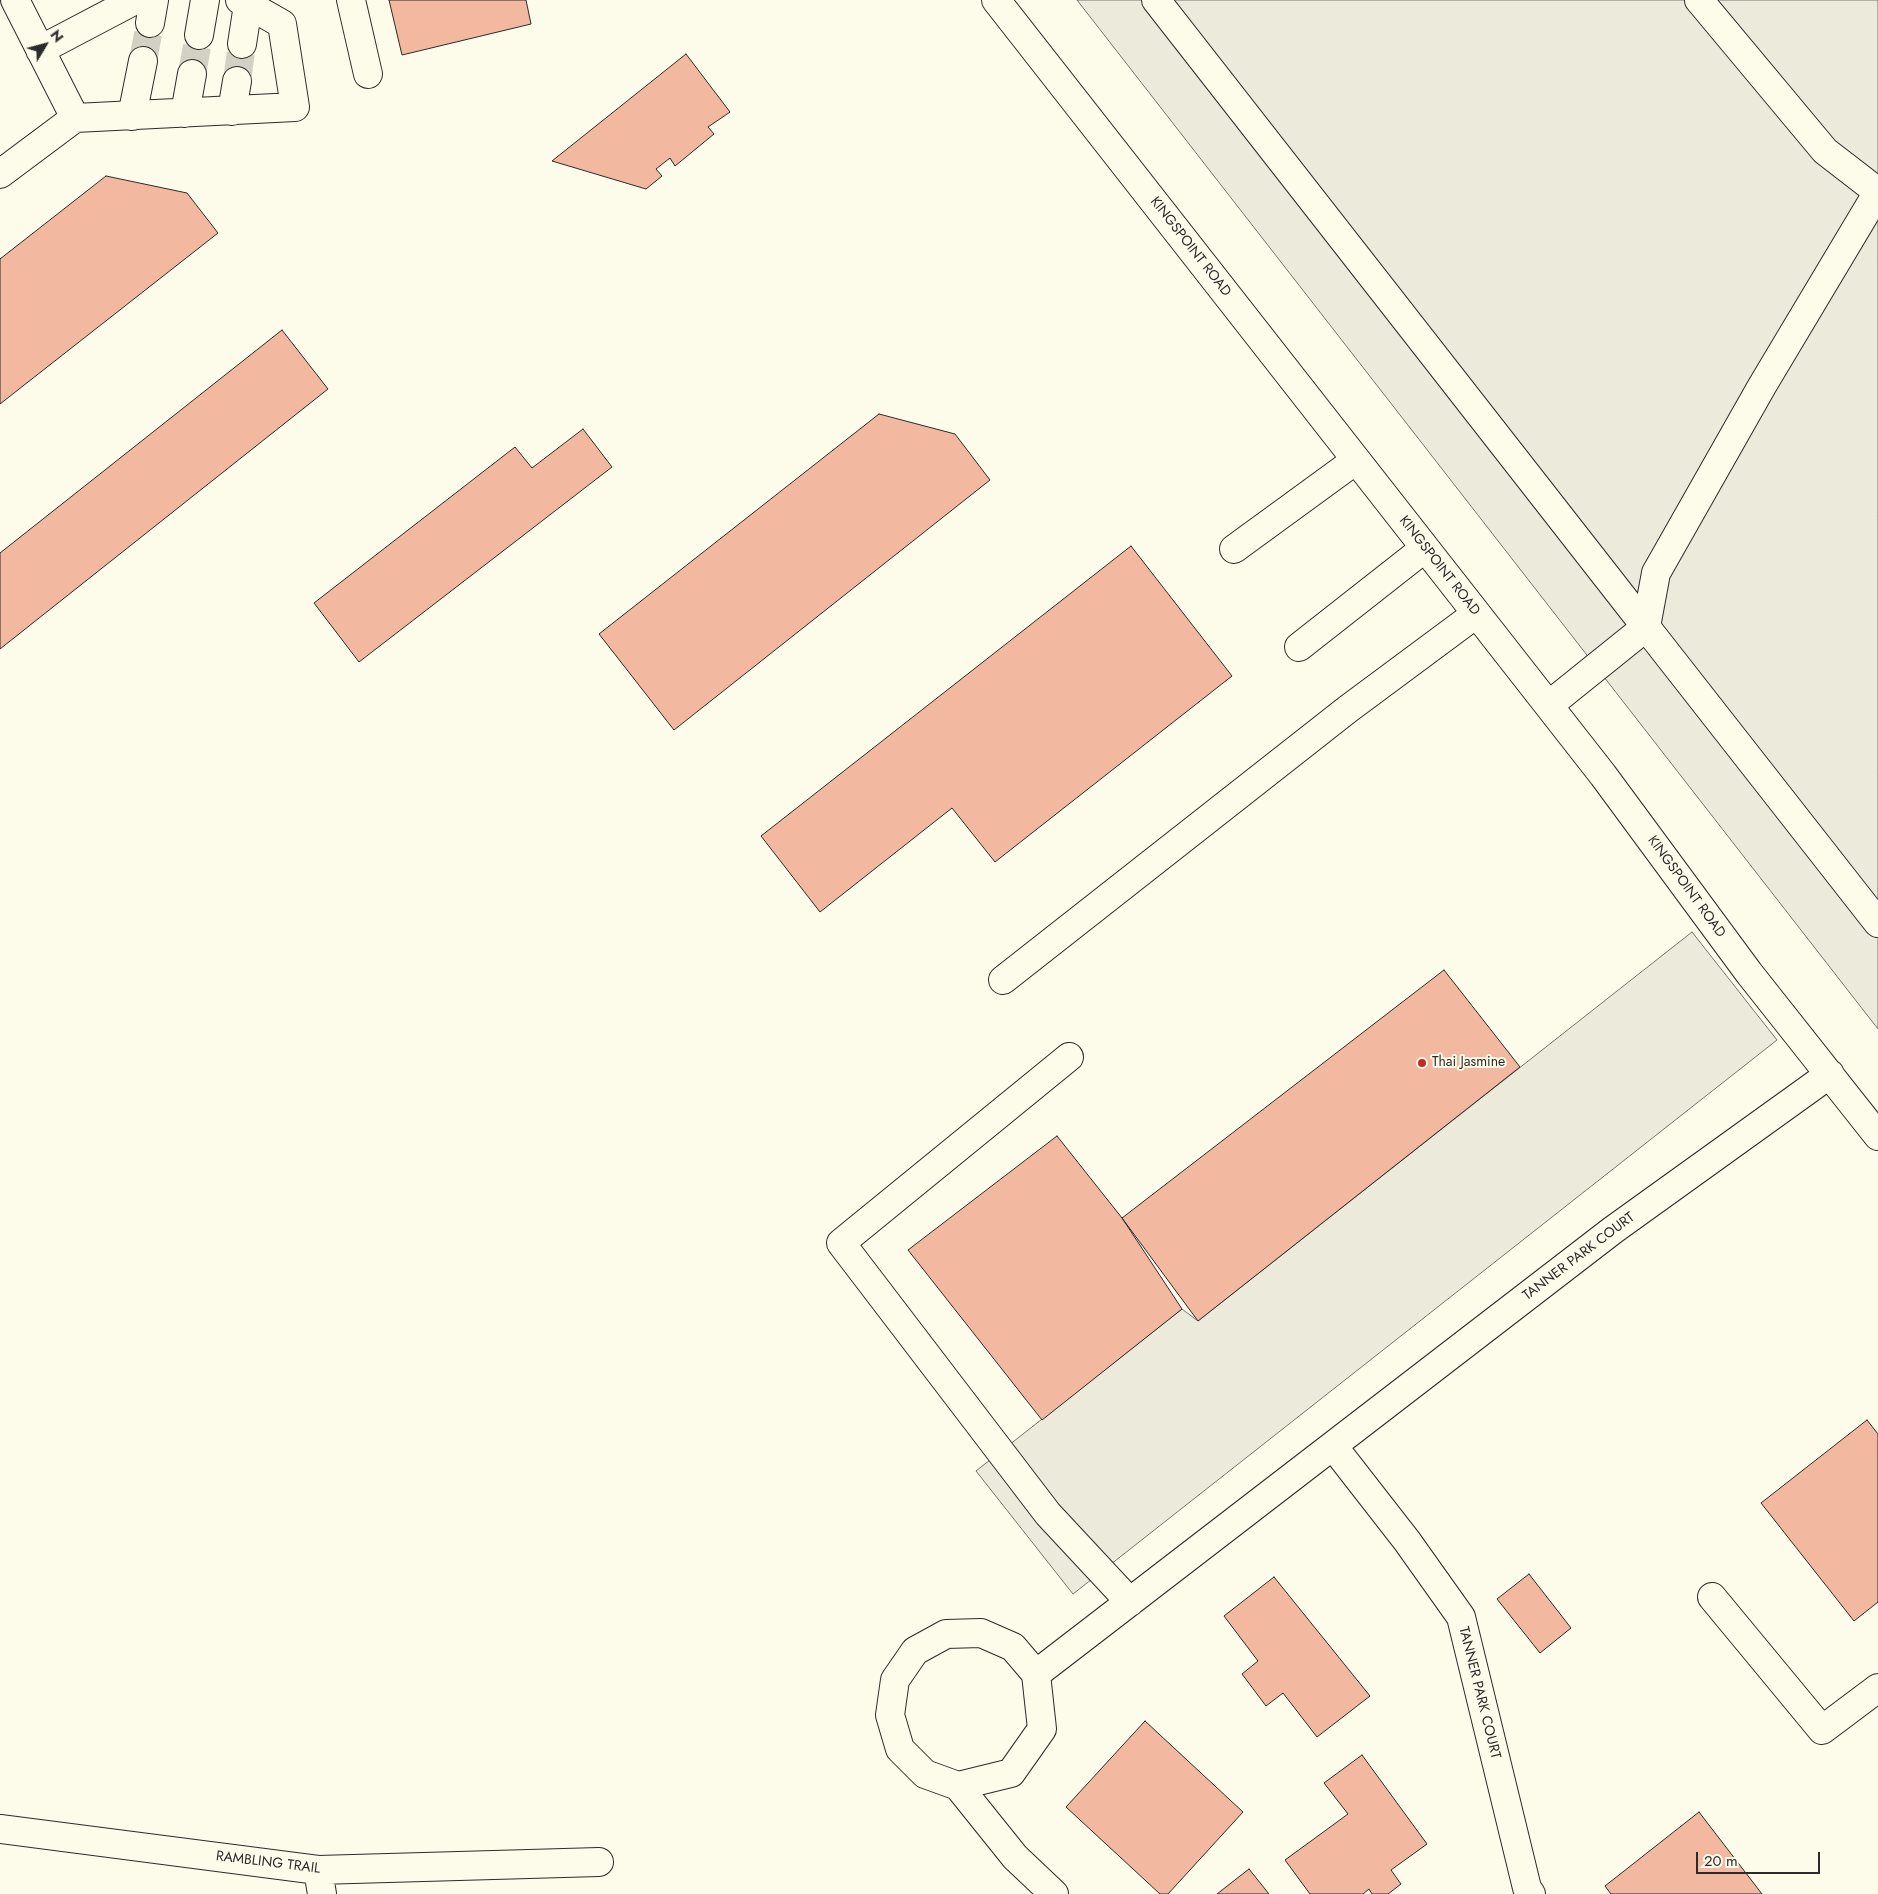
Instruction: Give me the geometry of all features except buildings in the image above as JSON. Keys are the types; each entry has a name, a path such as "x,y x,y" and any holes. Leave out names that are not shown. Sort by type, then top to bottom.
{"street":[{"path":"15,0 74,118"},
{"path":"40,50 135,0"},
{"path":"199,34 205,0"},
{"path":"351,0 368,74"},
{"name":"KINGSPOINT ROAD","path":"996,0 1549,705 1749,973 1878,1136"},
{"path":"1156,0 1878,923"},
{"path":"1549,705 1646,627 1656,572 1767,378 1878,192 1825,151 1699,0"},
{"path":"0,174 74,118 295,107 282,24 244,2 242,44"},
{"path":"132,116 142,61"},
{"path":"185,113 192,74"},
{"path":"232,111 236,81"},
{"path":"1234,549 1356,460"},
{"path":"1299,647 1425,548"},
{"path":"1003,980 1348,709 1476,614"},
{"path":"1070,1057 841,1243 1048,1514 1130,1602"},
{"name":"TANNER PARK COURT","path":"1036,1674 1613,1230 1830,1074"},
{"name":"TANNER PARK COURT","path":"1334,1446 1407,1541 1460,1617 1526,1892"},
{"path":"1712,1597 1822,1730 1878,1688"},
{"path":"958,1786 1011,1773 1042,1729 1036,1674 1013,1647 981,1633 946,1634 915,1651 895,1680 890,1715 900,1749 926,1774 958,1786 1014,1857 1054,1894"},
{"name":"RAMBLING TRAIL","path":"0,1829 320,1882 599,1862"}],"shaded area":[{"path":"1077,0 1878,0 1878,1029"},
{"path":"1692,932 1777,1040 1073,1594 976,1471 1182,1309 1198,1321"}],"tunnel":[{"path":"143,61 150,23"},
{"path":"192,74 199,35"},
{"path":"237,81 242,44"}],"place":[{"name":"Thai Jasmine","path":"1422,1063"}]}
